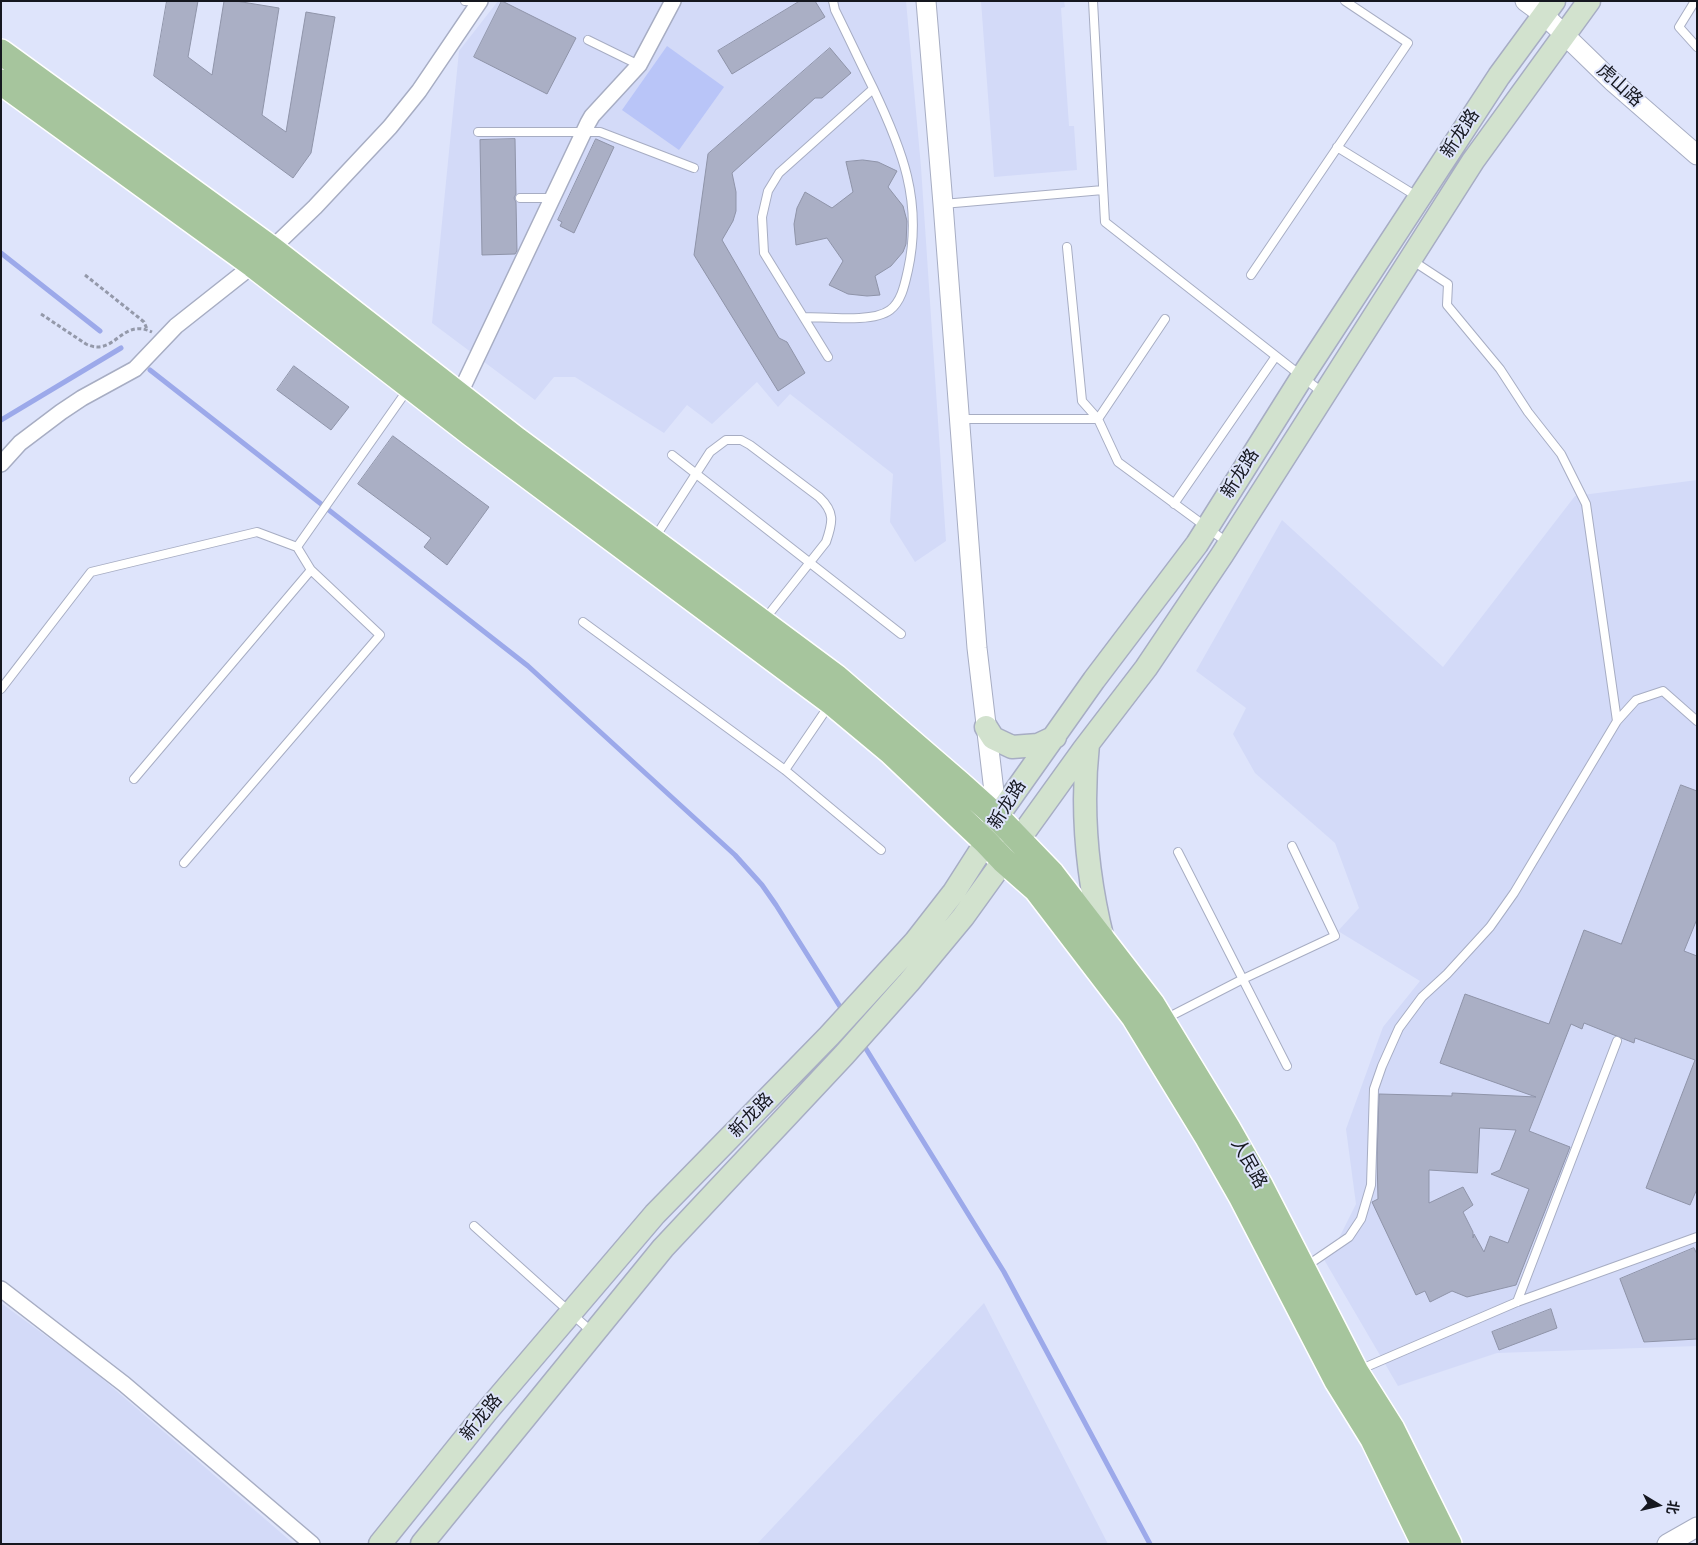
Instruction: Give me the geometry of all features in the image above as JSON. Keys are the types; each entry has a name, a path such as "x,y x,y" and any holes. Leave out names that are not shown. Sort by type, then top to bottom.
{"main road":[{"name":"新龙路","path":"422,1544 663,1248 844,1055 909,982 963,917 1088,744 1146,668 1229,544 1473,161 1589,1"},
{"name":"新龙路","path":"380,1544 486,1411 655,1214 829,1036 915,942 954,892 986,842 997,817 1094,680 1197,544 1302,377 1499,76 1549,8"},
{"name":"人民路","path":"1,52 272,249 459,394 836,678 997,817 1052,874 1152,1004 1152,1026 1222,1163 1294,1273 1346,1376 1373,1439 1424,1544"},
{"name":"人民路","path":"1,82 253,265 410,386 831,702 891,752 1003,860 1036,889 1134,1017 1152,1026"},
{"path":"986,727 993,738 1012,746 1038,745 1055,737"},
{"path":"1088,744 1086,766 1086,844 1095,908 1103,941"},
{"name":"人民路","path":"1346,1376 1392,1429 1449,1544"}],"street":[{"path":"459,394 592,116 639,65 673,1"},
{"path":"926,1 977,648 997,817"},
{"name":"虎山路","path":"1525,1 1549,8 1564,34 1612,81 1697,155"},
{"path":"1,464 20,443 61,412 82,398 135,369 163,338 191,313 272,249 390,127 419,91 475,2"},
{"path":"1,1289 124,1384 312,1544"},
{"path":"1667,1544 1697,1527"}],"lane":[{"path":"804,317 875,317 890,310 898,301 905,284 913,243 912,204 903,157 890,124 835,10 833,1"},
{"path":"1093,1 1104,222 1324,394"},
{"path":"1251,275 1408,43 1345,1"},
{"path":"1695,1 1680,27 1697,47"},
{"path":"588,40 639,65"},
{"path":"828,357 764,253 762,216 768,191 779,173 873,89"},
{"path":"478,132 600,132 694,168"},
{"path":"1337,147 1419,198"},
{"path":"943,204 1103,190"},
{"path":"520,198 552,198"},
{"path":"1067,246 1082,401 1098,419 1118,462 1229,544"},
{"path":"1410,259 1448,284 1448,305 1500,369 1528,412 1561,454 1583,497 1586,504 1617,721"},
{"path":"1098,419 1165,319"},
{"path":"1174,504 1276,356"},
{"path":"297,547 410,386"},
{"path":"959,418 1098,419"},
{"path":"653,541 710,452 726,440 741,440 750,445 819,497 830,510 831,529 826,542 763,623"},
{"path":"672,455 901,634"},
{"path":"1,689 91,572 257,532 297,547 311,570 380,635 184,863"},
{"path":"134,779 311,570"},
{"path":"583,622 785,770 881,850"},
{"path":"1294,1273 1349,1237 1361,1219 1371,1185 1374,1089 1399,1028 1422,997 1454,967 1490,927 1514,893 1617,721 1636,700 1664,691 1697,720"},
{"path":"785,770 831,702"},
{"path":"1152,1026 1243,979 1334,936 1292,846"},
{"path":"1178,852 1287,1066"},
{"path":"1517,1302 1617,1041"},
{"path":"474,1226 593,1334"},
{"path":"1346,1376 1517,1302 1697,1237"}],"path":[{"path":"85,275 144,322 147,330"},
{"path":"42,314 86,344 98,348 108,345 127,331 138,328 163,338"}],"shaded area":[{"path":"498,1 906,1 921,167 946,541 915,562 890,522 893,474 790,394 778,407 757,382 712,424 687,405 664,433 575,377 554,377 535,400 432,323 459,51"},
{"path":"981,1 1064,1 1065,7 1061,8 1069,126 1074,126 1077,170 994,177"},
{"path":"667,46 724,87 679,150 622,110"},
{"path":"1697,480 1697,1346 1497,1353 1398,1386 1319,1251 1337,1242 1356,1204 1346,1129 1383,1027 1420,981 1338,931 1359,908 1335,843 1255,773 1233,734 1246,708 1196,671 1282,520 1443,667 1575,496"},
{"path":"1,1303 91,1369 294,1544 1,1544"},
{"path":"984,1303 1108,1544 757,1544"}],"building":[{"path":"167,1 198,1 188,57 212,75 224,1 236,1 279,8 262,115 286,132 306,12 335,17 311,153 293,178 154,76"},
{"path":"502,1 576,38 547,94 474,57"},
{"path":"800,1 815,1 825,17 732,74 718,51"},
{"path":"830,48 851,73 822,98 815,98 732,173 736,192 736,211 733,221 722,240 779,338 787,342 805,373 778,391 694,255 708,154"},
{"path":"515,139 516,194 514,198 516,202 517,251 515,254 482,255 480,140"},
{"path":"596,139 614,147 574,233 560,226 562,222 558,220"},
{"path":"863,160 878,162 897,171 888,187 903,206 907,221 906,244 903,252 891,266 875,276 880,295 848,294 829,285 843,261 827,238 796,245 794,224 797,208 805,192 832,208 853,192 846,162"},
{"path":"294,366 349,407 331,430 277,390"},
{"path":"393,436 489,507 447,565 424,547 431,538 358,484"},
{"path":"1681,785 1697,791 1697,919 1684,951 1697,956 1697,1189 1690,1205 1646,1188 1695,1060 1635,1038 1634,1043 1584,1023 1582,1029 1571,1024 1529,1131 1570,1147 1516,1285 1467,1297 1452,1291 1430,1302 1425,1291 1416,1295 1372,1202 1378,1199 1379,1094 1452,1096 1452,1093 1536,1097 1440,1063 1465,994 1549,1024 1584,930 1621,944","holes":["1480,1128 1516,1130 1500,1170 1491,1174 1529,1189 1508,1243 1490,1236 1484,1252 1474,1234 1473,1238 1473,1232 1463,1212 1473,1205 1463,1187 1429,1203 1429,1170 1477,1173"]},
{"path":"1694,1248 1697,1254 1697,1339 1644,1342 1620,1279"},
{"path":"1551,1309 1557,1328 1499,1350 1492,1332"}],"waterway":[{"path":"1,253 100,331"},
{"path":"1,420 121,348"},
{"path":"150,370 528,666 735,855 762,885 776,905 844,1013"},
{"path":"863,1044 1004,1272 1150,1544"}]}
